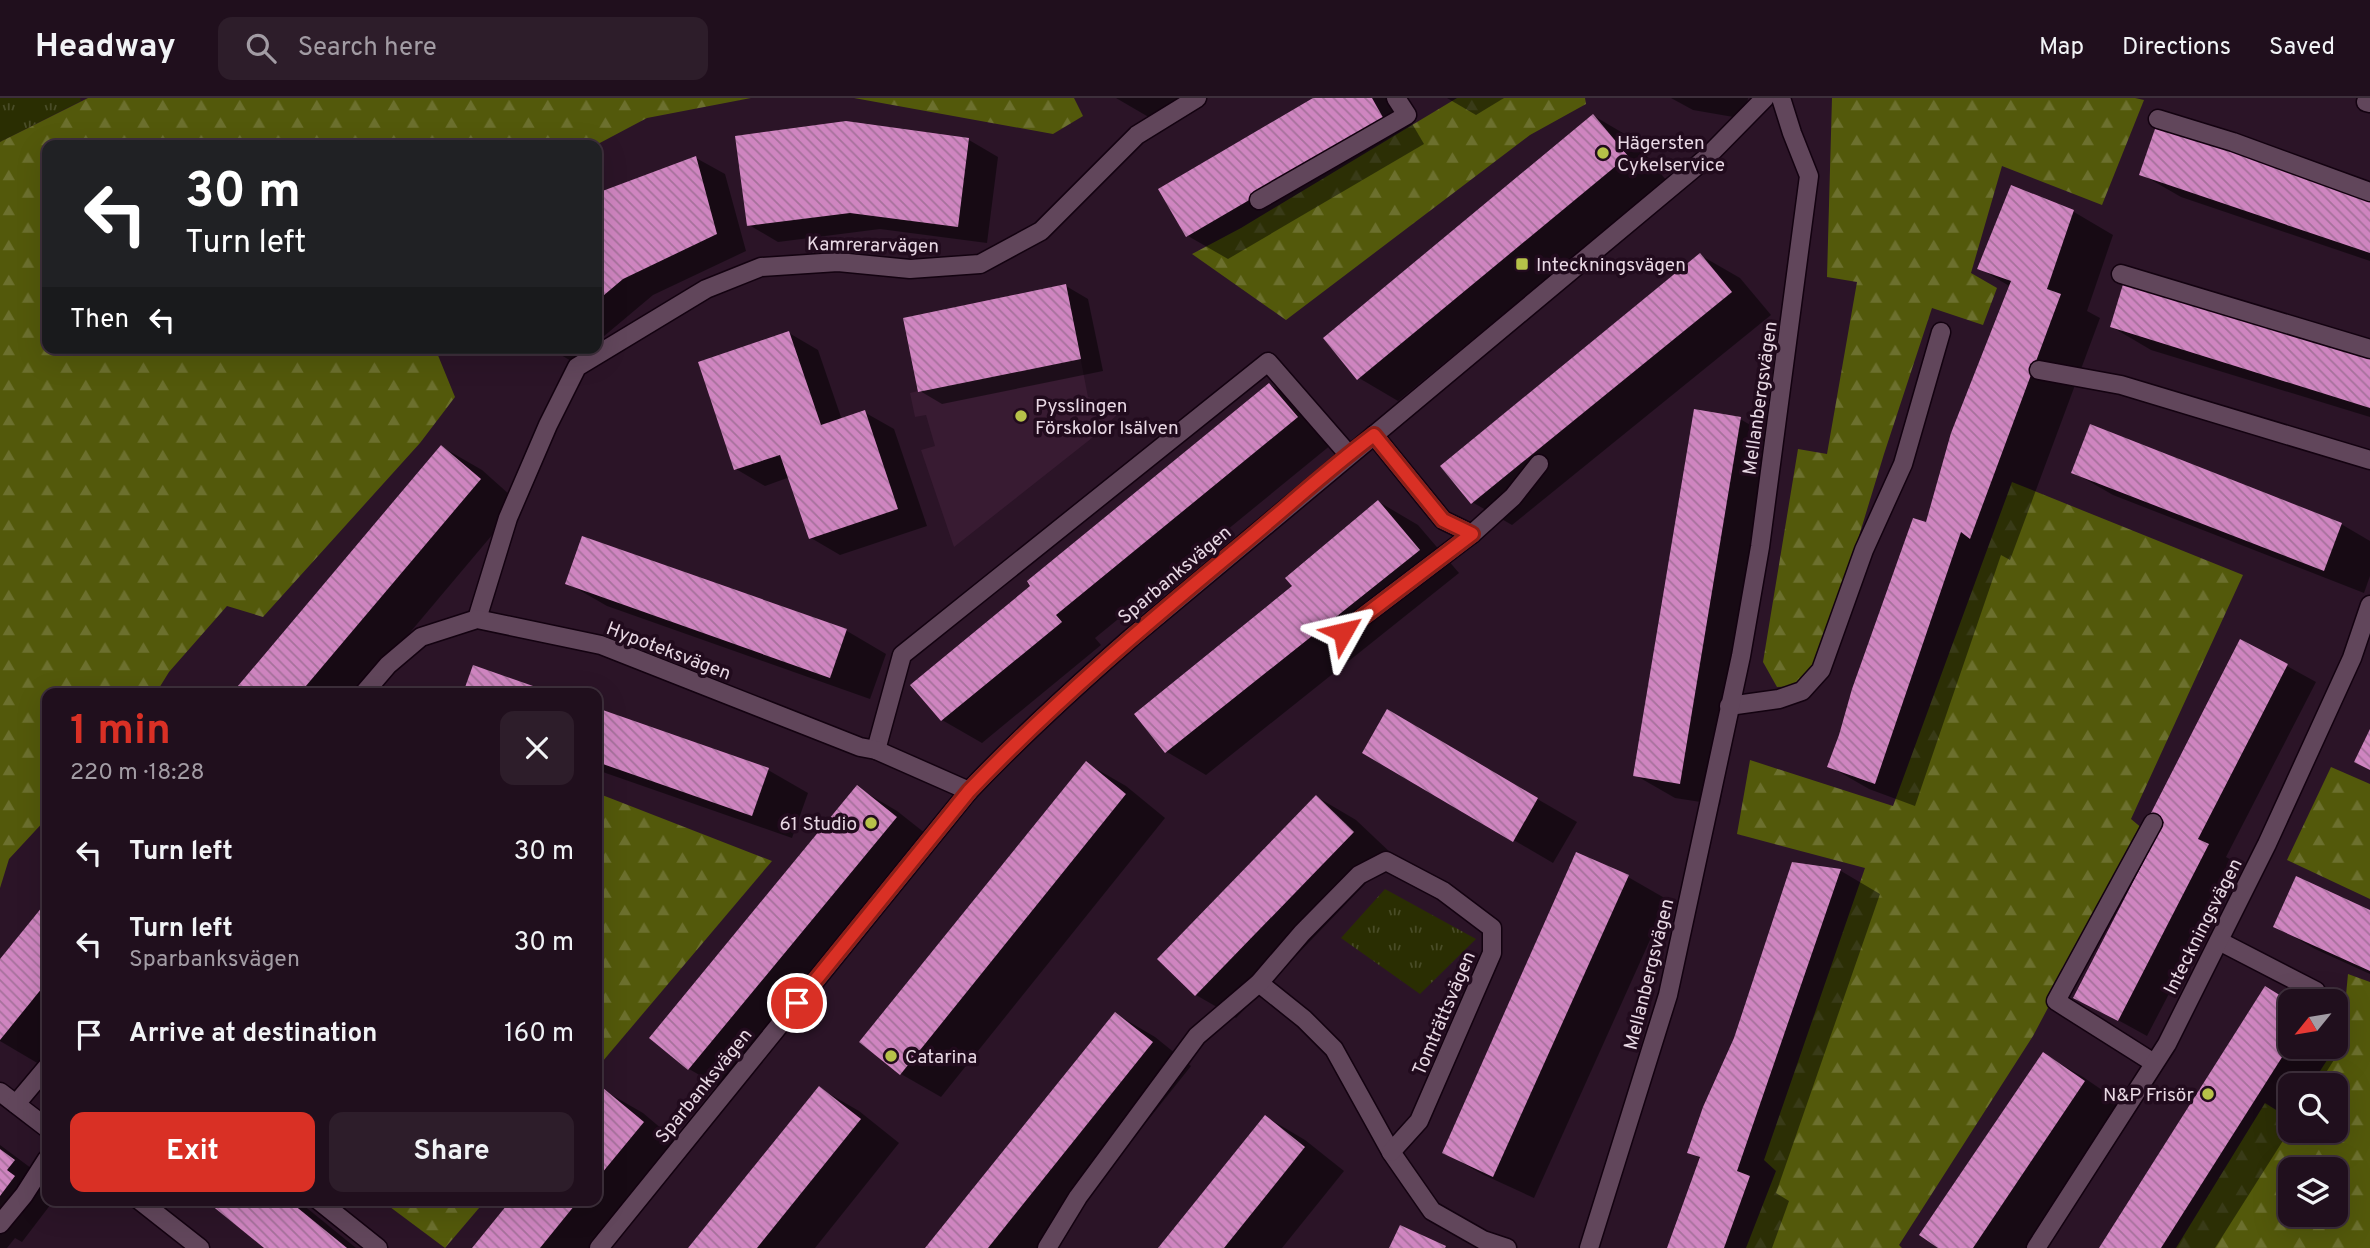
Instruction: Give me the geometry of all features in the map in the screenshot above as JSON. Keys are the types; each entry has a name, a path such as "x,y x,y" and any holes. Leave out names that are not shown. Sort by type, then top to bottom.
{"street":[{"name":"Kamrerarvägen","path":"602,352 706,289 761,267 838,262 910,269 980,264 1041,231 1137,135 1197,98"},
{"path":"1259,200 1407,115 1396,98"},
{"name":"Sparbanksvägen","path":"598,1248 969,791 1063,698 1349,455 1705,159 1765,98"},
{"name":"Mellanbergsvägen","path":"1589,1248 1668,995 1760,547 1809,176 1781,98"},
{"path":"2158,119 2233,142 2370,192"},
{"path":"2121,274 2370,349"},
{"path":"1729,706 1779,699 1801,691 1821,670 1864,550 1903,464 1941,332"},
{"name":"Kamrerarvägen","path":"477,619 508,518 548,425 577,367 598,354"},
{"path":"876,750 902,655 1268,362 1349,455"},
{"path":"2039,370 2121,385 2370,460"},
{"path":"1374,435 1443,520 1472,534"},
{"path":"1343,632 1472,534 1513,496 1539,464"},
{"name":"Inteckningsvägen","path":"2036,1248 2166,1044 2267,844 2351,658 2370,605"},
{"name":"Hypoteksvägen","path":"368,688 388,665 421,637 477,619 601,645 860,747 876,750 969,791"},
{"path":"2153,822 2056,1001 2154,1063"},
{"name":"Tomträttsvägen","path":"1047,1248 1078,1197 1197,1036 1259,983 1302,933 1359,875 1386,861 1443,891 1492,928 1492,953 1419,1121 1391,1152"},
{"path":"2218,941 2312,989"},
{"path":"1259,983 1304,1019 1334,1049 1391,1152 1432,1211 1483,1240 1507,1248"},
{"path":"16,1104 42,1074"},
{"path":"0,1092 42,1124"},
{"path":"0,1224 24,1195 42,1167"},
{"path":"147,1206 200,1248"},
{"path":"326,1206 378,1248"}],"shaded area":[{"name":"Pysslingen Förskolor Isälven","path":"1066,284 1088,397 1123,409 1097,434 954,547 921,450 935,446 926,415 915,417 910,393 918,391 903,318"}],"green space":[{"path":"0,98 80,98 81,101 0,142"},
{"path":"88,98 751,98 647,118 602,142 42,140 42,354 437,354 455,397 420,443 263,617 227,606 169,672 159,688 42,688 42,823 9,859 0,888 0,142"},
{"path":"854,98 1074,98 1083,116 1053,134"},
{"path":"1457,98 1585,98 1586,104 1530,135 1286,320 1192,254 1241,228"},
{"path":"1832,98 2144,100 2102,205 2002,166 1971,273 1997,288 1983,325 1932,308 1820,664 1793,686 1777,687 1763,662 1798,449 1827,454 1857,282 1827,277"},
{"path":"2012,482 2243,575 2131,819 2143,829 2033,1036 1899,1245 1902,1248 1746,1248 1776,1171 1764,1160 1865,868 1737,834 1750,760 1893,806"},
{"path":"2331,767 2370,784 2370,899 2287,860"},
{"path":"602,795 772,861 602,1062"},
{"path":"1385,889 1476,939 1420,994 1341,938"},
{"path":"2348,974 2370,982 2370,1248 2176,1248 2265,1103 2278,1111 2278,1143 2348,1143 2348,1073 2319,1073 2328,1059 2348,1059"},
{"path":"389,1206 481,1206 445,1248"}],"building":[{"path":"1313,98 1372,98 1385,121 1186,237 1158,189"},
{"path":"1593,114 1628,156 1357,380 1323,338"},
{"path":"846,121 969,138 958,227 850,213 747,226 735,136"},
{"path":"2156,126 2370,198 2370,253 2139,175"},
{"path":"696,156 717,234 623,279 602,297 602,191"},
{"path":"2011,185 2074,210 2047,289 2061,294 1970,539 1961,532 1875,784 1827,767 1913,518 1926,522 1951,433 2011,281 1977,269"},
{"path":"1700,253 1732,292 1471,504 1440,466"},
{"path":"2124,281 2370,357 2370,408 2110,327"},
{"path":"1066,284 1081,359 918,392 903,318"},
{"path":"789,331 821,425 865,410 898,509 809,539 780,455 734,470 698,362"},
{"path":"1269,383 1298,417 1056,615 1062,622 941,721 910,685 1030,586 1027,581"},
{"path":"1694,409 1741,417 1680,784 1633,776"},
{"path":"2090,424 2342,523 2324,571 2071,473"},
{"path":"441,445 481,479 304,688 236,688"},
{"path":"1378,500 1420,550 1165,753 1134,714 1292,586 1285,578"},
{"path":"582,536 847,629 830,678 565,584"},
{"path":"2240,639 2288,664 2198,839 2209,844 2118,1021 2073,998 2164,822 2150,815"},
{"path":"473,665 539,688 465,688"},
{"path":"1387,709 1538,798 1513,842 1362,753"},
{"path":"602,710 769,768 752,816 602,764"},
{"path":"2370,729 2370,770 2354,762"},
{"path":"1086,761 1126,794 900,1075 859,1042"},
{"path":"857,785 897,817 688,1070 649,1038"},
{"path":"1316,795 1354,832 1195,996 1157,959"},
{"path":"1576,852 1629,875 1493,1177 1442,1153"},
{"path":"1792,862 1841,869 1737,1171 1750,1176 1724,1248 1667,1248 1700,1157 1687,1153 1703,1107 1734,1038"},
{"path":"2296,876 2370,910 2370,971 2273,927"},
{"path":"42,907 42,988 0,1040 0,959"},
{"path":"2265,986 2278,994 2278,1059 2281,1059 2161,1248 2099,1248"},
{"path":"1115,1012 1153,1042 988,1248 925,1248"},
{"path":"2043,1052 2085,1081 1973,1248 1938,1248 1919,1235"},
{"path":"819,1086 861,1119 757,1248 688,1248"},
{"path":"602,1089 644,1122 602,1173"},
{"path":"1265,1115 1305,1147 1224,1248 1158,1248"},
{"path":"0,1149 15,1160 7,1170 15,1176 0,1196"},
{"path":"212,1206 295,1206 347,1248 264,1248"},
{"path":"506,1206 574,1206 540,1248 472,1248"},
{"path":"1400,1225 1446,1246 1389,1248"}],"place":[{"name":"Hägersten Cykelservice","path":"1603,153"},
{"name":"Inteckningsvägen","path":"1522,264"},
{"name":"Pysslingen Förskolor Isälven","path":"1021,416"},
{"name":"61 Studio","path":"871,823"},
{"name":"Catarina","path":"891,1056"},
{"name":"N&P Frisör","path":"2208,1094"}],"route":[{"path":"797,1003 969,791 998,761 1063,698 1131,638 1374,435 1443,520 1472,534 1343,632"}]}
